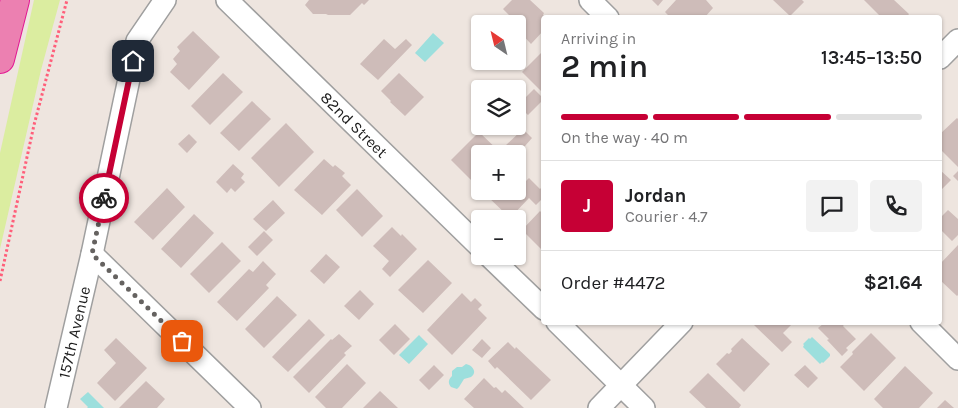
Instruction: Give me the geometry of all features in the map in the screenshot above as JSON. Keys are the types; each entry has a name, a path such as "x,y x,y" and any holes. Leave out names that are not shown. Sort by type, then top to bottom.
{"highway":[{"path":"0,59 15,0"}],"street":[{"name":"157th Avenue","path":"56,408 92,254 137,41 165,0"},
{"name":"82nd Street","path":"228,0 471,238"},
{"path":"590,0 605,15"},
{"path":"942,56 958,40"},
{"path":"92,254 250,408"},
{"path":"499,265 541,306"},
{"path":"560,325 644,408"},
{"path":"599,408 679,325"},
{"path":"924,325 958,359"}],"path":[{"path":"0,281 34,125 67,0"}],"green space":[{"path":"34,0 60,0 41,70 0,249 0,153"}],"water":[{"path":"433,33 444,43 425,62 415,53"},
{"path":"419,335 428,344 409,364 399,355"},
{"path":"812,337 830,354 823,363 820,364 803,347 803,344"},
{"path":"466,364 473,369 473,375 464,379 457,389 451,387 449,382 452,371"},
{"path":"88,392 104,408 87,408 80,399"}],"building":[{"path":"309,0 369,0 364,5 362,3 350,15 328,15 313,14 305,5"},
{"path":"512,0 530,0 544,13 541,15 541,33 531,44 526,39 526,15 509,15 503,9"},
{"path":"652,0 663,0 658,6"},
{"path":"676,0 706,0 713,8 707,15 668,15 665,12"},
{"path":"773,0 802,0 804,2 789,15"},
{"path":"864,0 894,0 909,14 908,15 879,15"},
{"path":"193,31 220,57 189,90 170,72 177,64 173,59 180,51 177,47"},
{"path":"384,39 395,49 406,39 412,45 378,80 360,64"},
{"path":"541,53 541,91 522,72"},
{"path":"223,73 243,92 210,125 191,106"},
{"path":"399,73 424,97 405,116 381,91"},
{"path":"534,89 541,96 541,102 528,115 526,113 526,97"},
{"path":"252,101 271,119 239,151 220,133"},
{"path":"958,119 958,167 942,151 942,132"},
{"path":"286,123 314,152 279,187 251,158"},
{"path":"526,132 532,138 526,145 506,145 517,135 526,135"},
{"path":"189,134 197,142 187,153 178,144"},
{"path":"476,135 482,135 493,145 471,145 471,180 451,160"},
{"path":"324,159 333,167 335,165 345,173 342,176 351,185 322,215 294,190"},
{"path":"233,164 244,174 241,178 245,182 235,192 231,188 227,193 216,182"},
{"path":"958,171 958,181 953,176"},
{"path":"942,172 951,180 942,189"},
{"path":"529,178 541,188 541,200 536,205 529,198 518,210 502,210 491,200 526,200 526,181"},
{"path":"167,188 185,207 153,240 134,222"},
{"path":"357,189 383,216 362,237 336,210"},
{"path":"273,200 285,213 266,231 253,219"},
{"path":"948,210 958,219 958,235 952,241 942,231 942,216"},
{"path":"540,211 541,212 541,249 526,234 526,226"},
{"path":"194,214 214,233 181,268 161,249"},
{"path":"392,227 417,249 390,277 382,269 389,261 373,246"},
{"path":"264,231 273,240 257,256 248,247"},
{"path":"222,242 241,261 209,293 190,274"},
{"path":"958,245 957,296 942,282 942,262"},
{"path":"326,254 340,267 324,284 310,271"},
{"path":"428,260 452,283 423,313 398,290"},
{"path":"263,261 276,274 266,285 269,288 237,321 217,302 249,269 253,272"},
{"path":"360,290 374,304 359,320 344,306"},
{"path":"462,293 471,302 475,298 482,305 478,309 487,318 452,355 427,330"},
{"path":"277,296 297,315 264,348 245,329"},
{"path":"309,319 325,335 288,372 272,357"},
{"path":"395,324 410,339 394,355 379,340"},
{"path":"754,325 791,325 783,333 792,342 782,352"},
{"path":"822,325 844,325 856,339 846,348 848,350 842,356 818,328"},
{"path":"871,333 896,358 864,391 840,367"},
{"path":"339,334 352,346 344,353 346,355 309,393 293,377 331,339"},
{"path":"116,338 147,368 115,401 97,383 116,363 104,350"},
{"path":"742,338 770,364 744,392 716,364 727,353 729,354 732,351 731,349"},
{"path":"482,339 491,348 482,358 472,350"},
{"path":"508,342 515,349 516,347 551,380 531,400 497,367 495,369 488,361"},
{"path":"347,364 366,383 342,408 326,408 315,397"},
{"path":"434,365 444,375 429,390 419,380"},
{"path":"805,365 818,378 808,388 794,375"},
{"path":"905,366 933,393 919,408 883,408 874,399"},
{"path":"708,373 741,405 739,408 706,408 689,392"},
{"path":"484,378 502,393 505,390 524,408 474,408 464,399"},
{"path":"146,381 165,399 157,408 119,408"},
{"path":"380,391 398,408 363,408"},
{"path":"945,400 954,408 937,408"}],"way so far":[{"path":"104,198 92,254 182,341"}],"route":[{"path":"104,198 133,61"}]}
